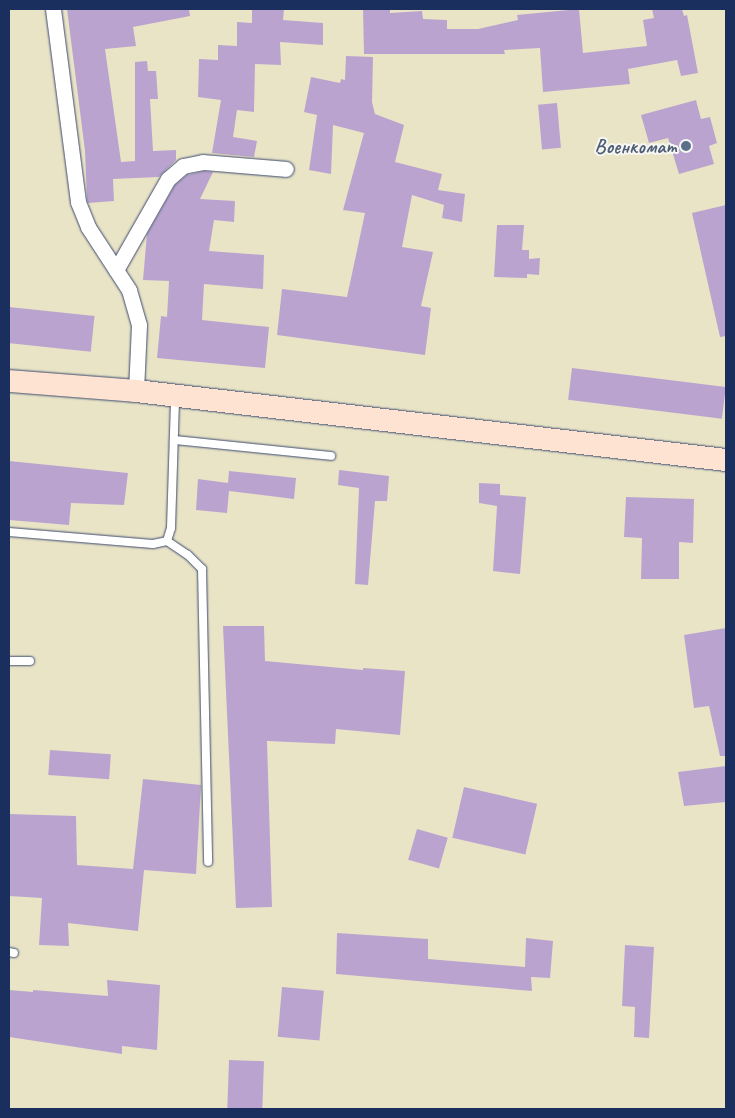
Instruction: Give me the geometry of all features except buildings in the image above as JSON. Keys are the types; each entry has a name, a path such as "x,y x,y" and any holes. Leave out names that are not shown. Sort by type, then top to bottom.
{"street":[{"path":"53,9 78,202 88,227 129,290 139,325 136,391"},
{"path":"116,270 168,179 183,166 202,162 286,169"},
{"path":"9,381 136,391 726,460"}],"lane":[{"path":"167,540 171,528 175,396"},
{"path":"174,440 331,456"},
{"path":"9,532 153,544 167,540"},
{"path":"167,540 188,555 202,569 208,862"},
{"path":"9,661 30,661"}],"place":[{"name":"Военкомат","path":"686,146"}]}
